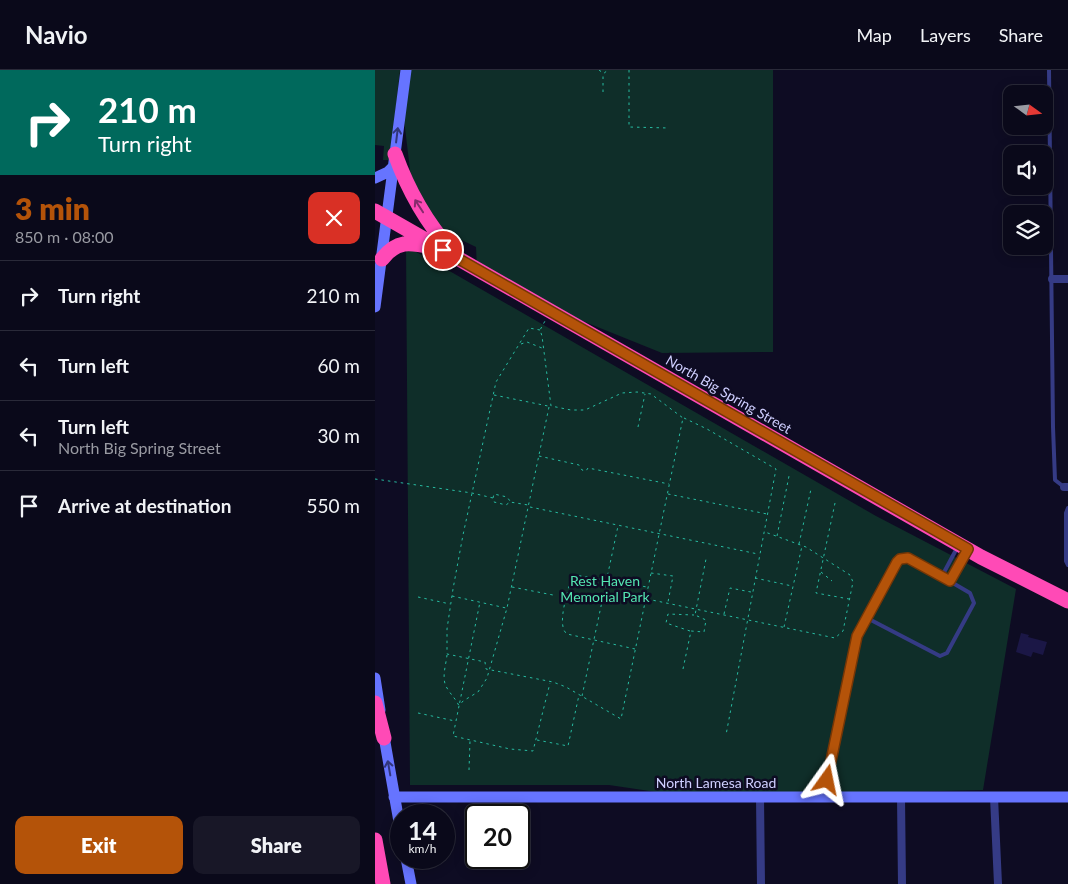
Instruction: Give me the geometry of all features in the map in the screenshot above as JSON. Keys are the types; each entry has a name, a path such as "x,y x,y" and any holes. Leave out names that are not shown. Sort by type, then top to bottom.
{"highway":[{"path":"394,160 415,201 442,240 459,259"},
{"name":"North Big Spring Street","path":"381,215 964,547 1068,601"},
{"path":"381,262 390,250 401,244 443,250"},
{"path":"375,703 384,738"},
{"path":"375,840 383,884"}],"street":[{"path":"375,307 381,262 381,215 394,160 406,70"},
{"path":"375,178 388,172 394,160"},
{"path":"375,245 381,262"},
{"path":"1052,279 1068,279"},
{"path":"375,678 395,804"},
{"name":"North Lamesa Road","path":"394,797 1068,797"},
{"path":"760,797 761,884"},
{"path":"901,797 902,884"},
{"path":"994,797 998,884"},
{"path":"408,869 411,884"}],"lane":[{"path":"1049,70 1052,279 1050,285 1055,480 1066,487"},
{"path":"1068,508 1066,513 1066,561 1068,565"},
{"path":"942,576 964,547"},
{"path":"950,581 964,547"},
{"path":"824,797 857,636 867,618 900,559 908,558 942,576 970,593 974,603 947,653 943,655 936,654 867,618"}],"path":[{"path":"599,70 603,74 603,92"},
{"path":"603,74 608,70"},
{"path":"629,70 629,127 669,128"},
{"path":"539,330 551,311"},
{"path":"459,706 457,700 447,689 444,681 447,629 472,493 496,382 529,328 539,330"},
{"path":"459,706 463,701 478,692 487,678 512,587 550,406 542,336 539,330"},
{"path":"519,344 527,342 543,348"},
{"path":"494,395 571,410 585,410 622,393 651,394 683,418 707,429 776,469 726,735"},
{"path":"638,427 645,393"},
{"path":"447,654 485,662 486,669 566,687 621,719 683,418"},
{"path":"539,456 579,465 582,470 588,468 669,484"},
{"path":"777,536 789,476"},
{"path":"375,479 472,493 493,498"},
{"path":"799,544 811,489"},
{"path":"493,498 494,494 507,497 510,502 760,554"},
{"path":"667,494 768,514"},
{"path":"493,498 493,502 506,506 510,502"},
{"path":"835,503 816,593 849,600"},
{"path":"582,696 618,525"},
{"path":"645,599 835,638 843,631 853,582 850,575 799,544 765,532"},
{"path":"783,627 802,546"},
{"path":"695,615 706,559"},
{"path":"651,572 673,576 668,604"},
{"path":"821,572 832,581"},
{"path":"635,649 567,634 563,631 563,614 571,579 575,575 648,587"},
{"path":"755,578 793,586"},
{"path":"512,587 553,595"},
{"path":"724,615 730,588 752,593"},
{"path":"452,596 507,608"},
{"path":"418,597 451,604"},
{"path":"480,602 453,736 510,749 533,751 550,682"},
{"path":"668,614 695,615 706,620 704,632 691,631 666,623 668,614"},
{"path":"683,669 691,631"},
{"path":"536,740 568,746 579,694"},
{"path":"418,713 456,721"},
{"path":"469,770 470,741"}],"green space":[{"path":"375,70 400,70 390,160 383,160 384,146 375,145"},
{"path":"410,70 773,70 773,352 662,353 528,299 477,269 476,247 443,231 413,195 403,111"},
{"name":"Rest Haven Memorial Park","path":"406,246 876,516 1016,589 983,790 770,795 670,794 609,785 410,785"}],"building":[{"path":"1021,633 1047,642 1043,655 1033,652 1031,657 1016,652"}],"route":[{"path":"443,250 968,549 950,581 908,558 900,559 897,562 857,636 827,780"}]}
